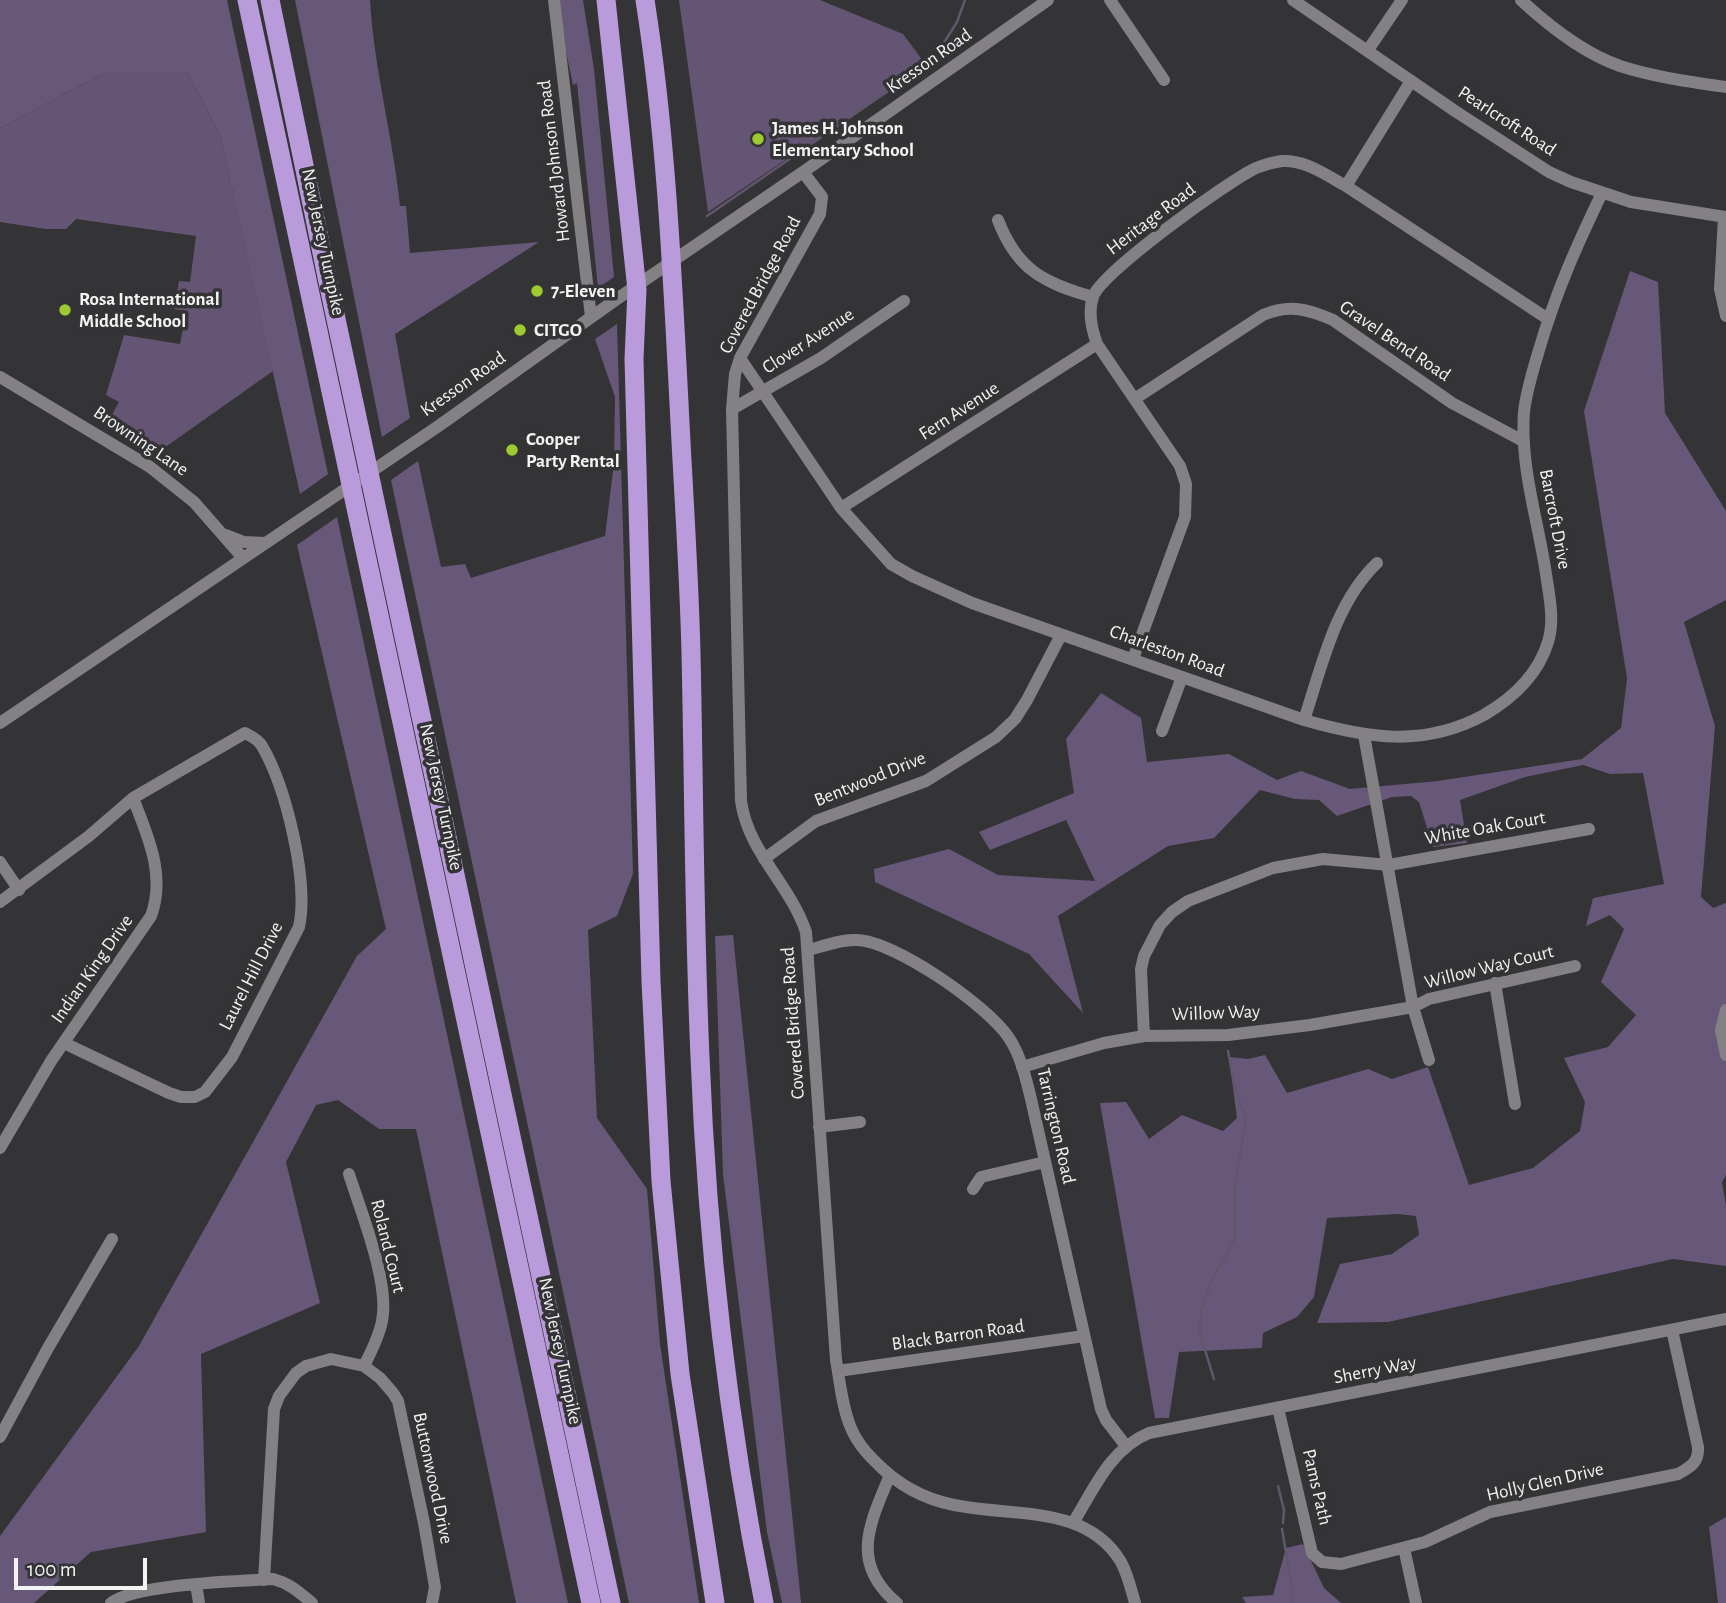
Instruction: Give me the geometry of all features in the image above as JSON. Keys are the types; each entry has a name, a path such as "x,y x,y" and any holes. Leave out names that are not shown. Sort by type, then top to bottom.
{"highway":[{"name":"New Jersey Turnpike","path":"247,0 591,1603"},
{"name":"New Jersey Turnpike","path":"270,0 611,1603"},
{"path":"277,0 284,57"},
{"path":"606,0 637,290 634,359 651,981 661,1181 680,1374 715,1603"},
{"path":"645,0 652,46 676,345 691,649 699,1057 707,1183 720,1326 764,1603"}],"street":[{"name":"Howard Johnson Road","path":"554,0 591,317"},
{"name":"Kresson Road","path":"0,723 388,460 1048,0"},
{"path":"1110,0 1164,80"},
{"name":"Pearlcroft Road","path":"1293,0 1549,172 1631,202 1725,217"},
{"path":"1368,50 1402,0"},
{"path":"1521,0 1574,42 1618,65 1654,75 1726,87"},
{"path":"1346,186 1411,81"},
{"name":"Heritage Road","path":"1093,297 1101,282 1127,258 1255,168 1283,161 1315,169 1346,186 1548,319"},
{"name":"Covered Bridge Road","path":"803,172 822,197 820,214 740,358 735,373 732,409 741,801 747,830 801,917 809,950 819,1127 838,1371 850,1427 863,1449 890,1475 915,1492 931,1499 965,1507 1035,1513 1073,1523 1101,1539 1112,1551 1127,1576 1135,1603"},
{"name":"Barcroft Drive","path":"1364,735 1413,736 1444,731 1474,720 1501,706 1524,685 1540,664 1549,639 1551,605 1540,534 1524,461 1524,409 1548,319 1569,261 1602,193"},
{"path":"1725,217 1720,289 1726,316"},
{"path":"998,220 1006,241 1042,279 1093,297 1092,330 1097,344 1181,466 1187,499 1185,517 1133,659"},
{"name":"Clover Avenue","path":"732,409 821,358 904,302"},
{"name":"Gravel Bend Road","path":"1136,398 1263,315 1293,307 1333,320 1452,403 1523,441"},
{"name":"Fern Avenue","path":"841,508 1097,344"},
{"name":"Charleston Road","path":"740,358 841,508 874,548 896,568 972,603 1061,635 1304,720 1350,734 1364,735"},
{"name":"Browning Lane","path":"0,377 150,467 194,502 243,558"},
{"path":"219,531 244,542 266,543"},
{"path":"1304,720 1337,622 1361,578 1377,563"},
{"name":"Bentwood Drive","path":"764,859 816,821 926,781 996,737 1021,709 1061,635"},
{"path":"1162,731 1182,677"},
{"name":"Laurel Hill Drive","path":"0,902 19,890 133,798 245,733 261,743 292,826 301,902 299,927 232,1057 205,1092 189,1098 169,1093 64,1043"},
{"path":"1364,735 1413,1007 1429,1060"},
{"name":"Indian King Drive","path":"0,1148 64,1043 151,916 156,904 155,856 133,798"},
{"name":"White Oak Court","path":"1144,1036 1141,969 1144,956 1160,925 1188,901 1273,868 1323,859 1389,865 1589,830"},
{"path":"0,862 19,890"},
{"name":"Tarrington Road","path":"809,950 856,940 879,944 919,964 990,1017 1011,1041 1022,1067 1101,1409 1126,1446"},
{"name":"Willow Way Court","path":"1413,1007 1429,999 1575,966"},
{"path":"1495,983 1515,1104"},
{"name":"Willow Way","path":"1022,1067 1104,1042 1144,1036 1228,1035 1310,1025 1413,1007"},
{"path":"1726,1010 1721,1030 1726,1055"},
{"path":"819,1127 860,1122"},
{"path":"973,1189 981,1177 1045,1162"},
{"name":"Roland Court","path":"349,1174 374,1256 383,1301 383,1320 364,1366"},
{"path":"0,1437 112,1239"},
{"name":"Sherry Way","path":"1073,1523 1108,1465 1126,1446 1149,1433 1726,1320"},
{"name":"Holly Glen Drive","path":"1330,1564 1341,1564 1426,1542 1490,1512 1678,1474 1689,1468 1697,1461 1698,1447 1672,1330"},
{"name":"Black Barron Road","path":"838,1371 1084,1336"},
{"path":"264,1580 274,1409 279,1396 286,1384 306,1366 331,1359 364,1366"},
{"name":"Buttonwood Drive","path":"364,1366 380,1378 398,1401 435,1587 432,1603"},
{"name":"Pams Path","path":"1278,1408 1312,1553 1322,1562 1330,1564"},
{"path":"890,1475 871,1521 866,1541 867,1554 880,1587 897,1603"},
{"path":"1404,1548 1416,1603"},
{"path":"111,1603 130,1594 196,1584 264,1580 283,1582 312,1603"},
{"path":"196,1584 199,1603"}],"shaded area":[{"path":"0,0 227,0 328,474 300,494 220,135 187,72 106,72 0,128"},
{"path":"295,0 370,0 375,52 400,206 406,206 410,253 539,242 395,334 410,418 382,437"},
{"path":"555,0 583,0 594,69 614,277 598,288 577,83 573,85"},
{"name":"James H. Johnson Elementary School","path":"679,0 820,0 903,34 926,65 708,212"},
{"path":"106,72 187,72 220,135 273,371 157,453 107,424 119,402 106,395 124,335 180,344 186,311 174,309 179,281 190,282 196,236 76,219 66,229 46,229 0,222 0,128"},
{"path":"1630,271 1658,282 1665,413 1726,511 1726,600 1684,622 1715,726 1701,897 1713,908 1726,903 1726,1175 1722,1182 1726,1206 1726,1266 1673,1259 1388,1322 1317,1323 1340,1264 1392,1254 1419,1235 1416,1216 1398,1214 1327,1218 1314,1297 1297,1317 1263,1333 1262,1348 1179,1352 1169,1418 1155,1418 1100,1103 1126,1102 1149,1139 1182,1115 1223,1131 1237,1118 1229,1057 1248,1059 1265,1055 1287,1093 1368,1069 1392,1079 1428,1067 1469,1185 1533,1168 1580,1131 1585,1102 1564,1058 1608,1047 1636,1015 1601,982 1624,929 1610,915 1586,926 1593,898 1664,884 1643,773 1610,774 1583,765 1525,777 1460,800 1467,843 1433,847 1419,802 1411,796 1392,797 1337,816 1319,800 1295,799 1260,790 1214,838 1168,846 1058,916 1083,1013 1029,954 875,882 874,869 949,849 998,875 1095,881 1066,820 990,850 979,832 1074,793 1066,739 1101,693 1141,718 1147,762 1229,754 1277,780 1301,771 1350,789 1438,781 1582,759 1621,728 1627,678 1584,411"},
{"path":"617,324 633,874 617,916 588,930 597,1118 647,1189 660,1344 699,1603 629,1603 391,480 418,461 441,567 465,564 471,578 605,536 614,463 615,397 595,339"},
{"path":"337,517 568,1603 516,1603 416,1129 379,1129 338,1100 316,1105 286,1162 320,1303 201,1354 206,1532 91,1552 34,1603 0,1603 0,1536 139,1346 357,956 386,929 297,545"},
{"path":"733,935 801,1603 782,1603 767,1532 723,1174 715,936"},
{"path":"1726,1517 1726,1603 1718,1603 1709,1527"},
{"path":"1303,1544 1324,1588 1341,1603 1246,1603 1242,1597 1273,1595 1286,1548"}],"waterway":[{"path":"940,49 957,22 965,0"},
{"path":"707,216 920,69"},
{"path":"1214,1379 1200,1334 1201,1311 1210,1284 1235,1238 1235,1184 1246,1119 1235,1089 1228,1051"},
{"path":"1278,1486 1284,1510 1283,1523"},
{"path":"1282,1529 1292,1603"}],"place":[{"name":"James H. Johnson Elementary School","path":"758,139"},
{"name":"7-Eleven","path":"537,291"},
{"name":"Rosa International Middle School","path":"65,310"},
{"name":"CITGO","path":"520,330"},
{"name":"Cooper Party Rental","path":"512,450"}]}
